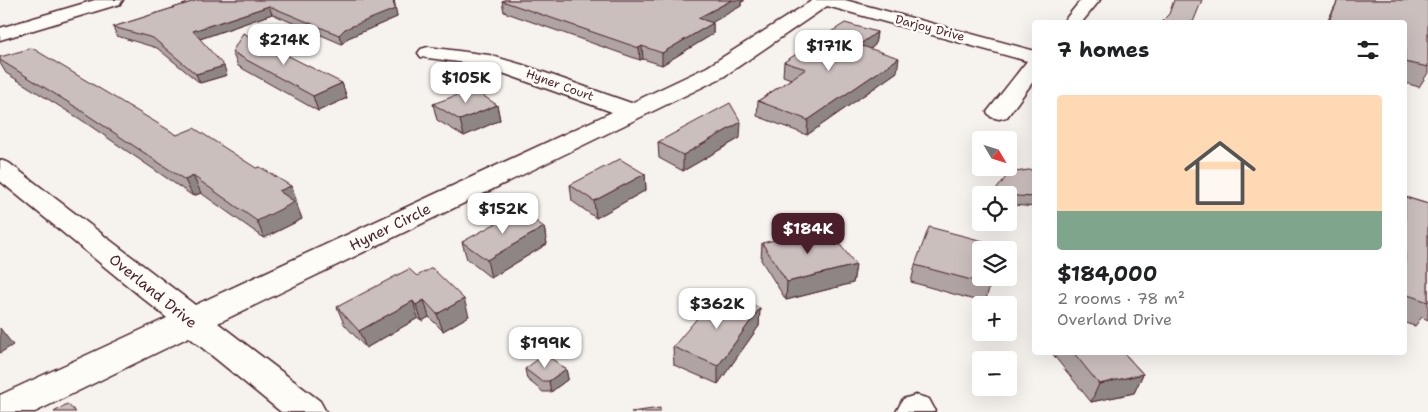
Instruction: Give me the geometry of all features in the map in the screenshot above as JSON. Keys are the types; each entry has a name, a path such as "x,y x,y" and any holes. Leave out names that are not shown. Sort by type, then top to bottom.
{"street":[{"path":"0,34 114,0"},
{"name":"Darjoy Drive","path":"824,0 1032,56"},
{"name":"Hyner Circle","path":"0,412 715,72 824,0"},
{"path":"1074,20 1091,0"},
{"name":"Hyner Court","path":"428,53 482,58 632,112"},
{"path":"999,112 1032,70"},
{"name":"Overland Drive","path":"0,168 307,412"}],"building":[{"path":"198,0 393,0 395,9 345,29 339,35 269,6 193,31 224,66 196,74 153,38 113,27"},
{"path":"732,0 698,18 713,23 662,53 642,46 639,48 502,1"},
{"path":"1174,0 1202,0 1194,20 1163,20 1169,14"},
{"path":"1338,0 1428,0 1428,67 1407,62 1407,20 1330,20"},
{"path":"845,23 877,32 859,45 899,58 808,120 758,101 806,69 784,62"},
{"path":"243,33 342,83 313,96 232,52"},
{"path":"32,48 177,135 194,128 256,168 260,167 291,186 279,191 295,202 257,221 193,176 185,180 71,104 0,60 0,57"},
{"path":"473,89 497,105 460,120 433,104"},
{"path":"730,103 741,122 683,155 658,142"},
{"path":"620,159 645,174 594,201 570,185"},
{"path":"1032,169 1032,197 1017,196 1017,186 999,186 1007,176 1018,176 1018,172"},
{"path":"1407,198 1428,204 1428,302 1407,295"},
{"path":"520,210 544,227 487,260 462,242"},
{"path":"929,227 983,241 972,241 972,280 915,265"},
{"path":"827,228 856,265 787,282 762,243"},
{"path":"432,268 464,299 437,314 424,300 416,305 413,301 359,331 337,307 409,269 417,276"},
{"path":"715,297 728,302 732,297 760,308 718,366 673,347"},
{"path":"545,354 566,369 549,381 541,381 525,369"},
{"path":"1075,355 1126,355 1143,374 1099,384"},
{"path":"67,404 76,412 54,412"},
{"path":"660,408 660,412 631,412"}]}
